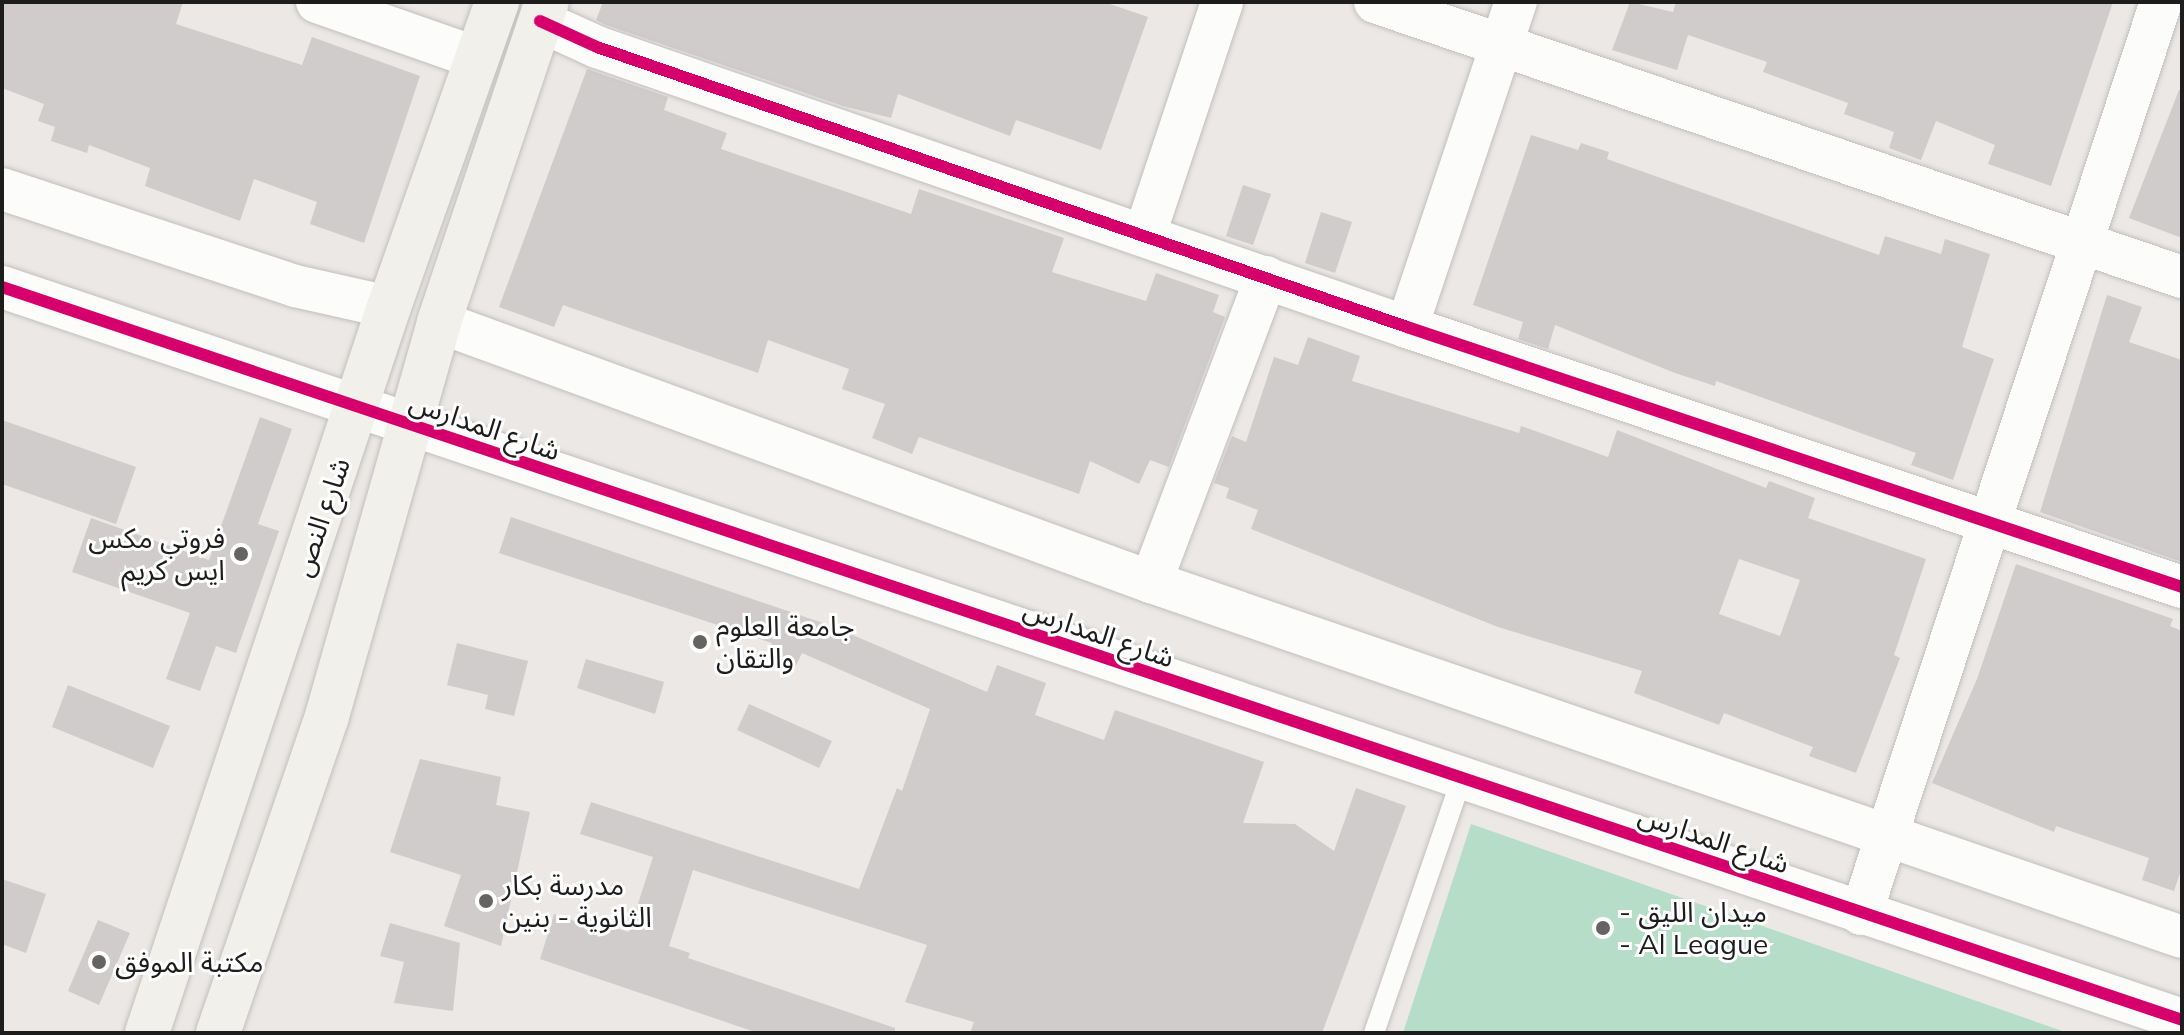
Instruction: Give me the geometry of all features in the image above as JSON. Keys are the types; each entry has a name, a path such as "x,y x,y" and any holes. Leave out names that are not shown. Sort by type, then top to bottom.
{"main road":[{"name":"شارع النص","path":"147,1033 389,307 497,2"},
{"name":"شارع النص","path":"218,1033 327,716 439,322 544,12"}],"street":[{"path":"317,2 477,58"},
{"path":"1145,234 1222,2"},
{"path":"1375,2 2182,277"},
{"path":"1407,327 1516,2"},
{"path":"1861,914 2161,2"},
{"path":"544,12 597,47 1407,327 2182,587"},
{"path":"2,189 295,286 389,307"},
{"path":"1151,582 1266,277"},
{"name":"شارع المدارس","path":"2,287 2182,1020"},
{"path":"439,322 1151,582 2182,937"}],"lane":[{"path":"1374,1033 1461,780"}],"green space":[{"name":"- ميدان الليق - Al League","path":"1471,824 2068,1033 1403,1033"}],"building":[{"path":"2,2 183,2 176,24 302,65 312,37 420,76 364,243 310,224 317,202 254,179 240,221 145,186 150,168 89,145 87,153 51,141 55,127 38,121 44,104 2,88"},
{"path":"603,2 1104,2 1148,17 1101,150 1016,120 1010,136 898,94 891,118 843,106 606,25 596,20"},
{"path":"1630,2 1673,12 1676,2 2113,2 2051,186 1988,164 1995,145 1936,121 1921,160 1889,148 1894,132 1844,114 1848,103 1763,72 1767,62 1688,35 1677,70 1612,50"},
{"path":"587,69 668,97 664,110 727,133 721,149 911,214 919,189 1064,238 1052,272 1146,301 1156,273 1219,295 1213,312 1225,317 1169,467 1150,460 1139,484 1090,461 1079,494 919,437 912,454 872,438 885,404 842,389 849,369 768,340 758,373 563,305 554,327 499,307"},
{"path":"2179,90 2182,90 2182,238 2129,218"},
{"path":"1531,135 1578,150 1581,143 1609,152 1607,159 1879,255 1885,236 1941,254 1945,239 1990,254 1962,347 1994,359 1953,480 1911,465 1916,453 1716,381 1715,386 1675,373 1555,325 1548,349 1518,339 1523,322 1473,305"},
{"path":"1243,185 1271,194 1253,245 1226,236"},
{"path":"1321,212 1352,222 1335,273 1305,263"},
{"path":"2107,295 2142,307 2129,342 2182,360 2182,562 2040,512"},
{"path":"1308,337 1360,356 1352,381 1519,433 1521,426 1608,457 1617,430 1766,488 1769,481 1815,498 1808,518 1926,559 1894,655 1900,658 1856,773 1809,756 1813,747 1724,713 1719,725 1634,693 1642,671 1498,627 1251,529 1258,510 1226,498 1229,488 1214,483 1232,436 1246,442 1274,357 1298,365","holes":["1739,559 1800,580 1780,636 1719,614"]},
{"name":"فروتي مكس ايس كريم","path":"260,417 292,429 258,524 279,531 236,653 216,646 200,691 166,679 190,613 72,572 91,518 209,560"},
{"path":"2,420 136,467 116,524 2,484"},
{"path":"511,517 829,625 987,692 997,665 1046,683 1035,715 1104,740 1115,710 1264,762 1243,823 1295,824 1334,851 1356,788 1406,806 1322,1033 970,1033 974,1022 905,1002 927,945 693,870 669,946 690,953 688,958 895,1028 895,1033 758,1033 540,959 554,914 610,933 612,927 629,932 653,857 580,834 591,802 859,889 897,788 902,791 930,709 802,653 795,668 767,655 772,643 499,553"},
{"path":"2016,564 2173,619 2170,626 2182,631 2182,867 2174,891 2142,880 2149,858 2056,826 2054,832 1932,783 1977,679"},
{"path":"457,643 528,661 514,716 485,709 488,695 447,685"},
{"path":"586,659 664,682 655,714 577,688"},
{"path":"68,685 170,726 153,768 52,727"},
{"path":"749,704 832,741 819,768 737,730"},
{"path":"420,759 501,777 496,805 530,812 501,946 444,926 461,875 390,852"},
{"path":"2,879 46,894 26,953 2,944"},
{"name":"مكتبة الموفق","path":"98,920 130,933 99,1005 68,991"},
{"path":"390,923 460,943 453,1011 394,1003 404,962 380,956"}],"cycle path":[{"path":"540,21 597,47 1407,327 2182,587"},
{"path":"2,287 2182,1020"}],"place":[{"name":"فروتي مكس ايس كريم","path":"241,554"},
{"name":"جامعة العلوم والتقان","path":"700,642"},
{"name":"مدرسة بكار الثانوية - بنين","path":"486,901"},
{"name":"- ميدان الليق - Al League","path":"1603,928"},
{"name":"مكتبة الموفق","path":"99,962"}]}
